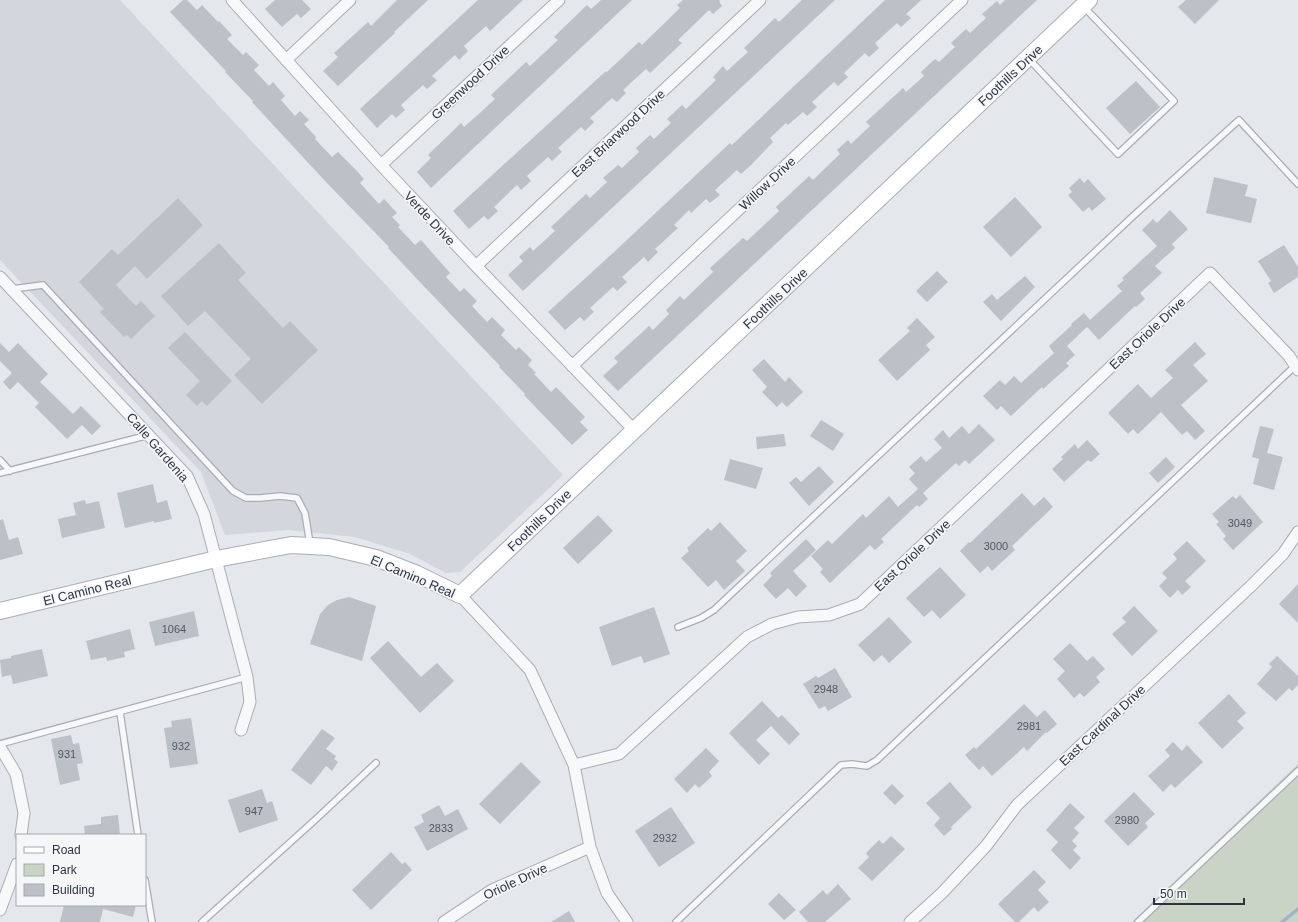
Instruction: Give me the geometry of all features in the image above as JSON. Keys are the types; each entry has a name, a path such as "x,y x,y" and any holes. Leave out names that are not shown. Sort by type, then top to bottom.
{"street":[{"name":"Verde Drive","path":"232,0 381,165 634,430"},
{"path":"286,60 350,0"},
{"name":"Greenwood Drive","path":"381,165 559,0"},
{"name":"East Briarwood Drive","path":"476,266 760,0"},
{"name":"Willow Drive","path":"572,366 962,0"},
{"name":"Foothills Drive","path":"460,595 1086,3"},
{"name":"East Oriole Drive","path":"574,765 619,754 747,637 772,624 798,617 829,615 860,604 1210,273 1289,356 1296,368"},
{"name":"Calle Gardenia","path":"0,276 187,476 204,514 247,677 250,702 241,730"},
{"name":"East Cardinal Drive","path":"910,922 942,893 986,846 1017,805 1251,586 1283,554 1298,532"},
{"name":"El Camino Real","path":"0,611 216,559 291,546 329,547 376,558 417,574 460,595 530,670 574,765 590,847 607,893 627,922"},
{"path":"0,747 16,774 24,813 21,834"},
{"name":"Oriole Drive","path":"444,922 492,890 590,847"},
{"path":"0,910 16,867"}],"lane":[{"path":"1029,58 1118,154 1174,101 1086,3"},
{"path":"678,627 701,618 714,610 1131,218 1239,120 1298,184"},
{"path":"12,289 43,285 233,491 246,498 280,496 297,498 305,513 310,546"},
{"path":"676,922 841,765 852,764 867,766 877,760 1296,368"},
{"path":"0,473 150,435"},
{"path":"0,460 10,471"},
{"path":"0,744 247,677"},
{"path":"120,712 138,834"},
{"path":"202,922 376,763"},
{"path":"1138,922 1298,771"},
{"path":"146,886 152,922"}],"shaded area":[{"path":"0,0 120,0 563,475 460,572 446,573 410,554 355,537 288,530 225,535 201,472 0,260"}],"green space":[{"path":"1298,764 1298,922 1132,922"}],"building":[{"path":"183,0 187,0 197,10 202,5 218,22 219,21 232,35 227,39 243,55 246,52 259,65 254,70 269,86 273,82 285,96 281,100 295,116 300,111 309,120 304,124 316,137 315,139 332,157 338,152 356,170 364,179 360,183 379,204 384,199 397,213 392,217 400,225 398,227 415,245 421,240 450,273 446,277 460,292 464,288 477,301 472,306 487,322 492,317 505,330 501,335 516,350 519,347 532,360 528,365 536,373 534,374 551,392 556,387 585,417 580,422 588,430 572,445 524,395 525,394 499,367 500,366 388,248 389,247 326,182 252,102 253,101 225,72 226,71 170,12"},
{"path":"275,0 302,0 311,9 301,18 297,14 282,27 265,9"},
{"path":"397,0 428,0 338,86 323,71 338,57 334,53 368,22 371,26"},
{"path":"478,0 523,0 490,31 486,26 464,46 468,51 459,60 455,55 432,76 437,80 427,89 423,85 401,105 405,110 396,118 392,114 377,128 360,109"},
{"path":"601,0 632,0 431,188 417,172 431,158 428,155 461,123 464,127 495,99 491,95 526,62 530,66 558,40 554,37 587,5 591,9"},
{"path":"683,0 720,0 719,1 722,6 713,14 709,10 678,40 682,43 650,73 646,69 623,90 626,93 617,102 612,98 590,118 594,122 585,131 581,127 558,148 562,152 552,161 548,157 527,176 531,181 521,190 517,185 494,207 498,211 488,220 484,216 469,229 453,211 639,42 642,45 680,8 677,5"},
{"path":"802,0 835,0 523,291 508,275 523,261 519,257 530,247 533,251 555,231 551,227 586,194 590,198 607,182 603,178 618,165 622,168 639,152 636,148 650,135 654,139 671,123 667,119 682,105 686,109 716,80 713,77 723,66 727,71 748,52 744,48 775,18 779,22"},
{"path":"885,0 921,0 906,14 911,18 901,27 897,23 875,43 879,48 869,57 865,53 844,73 848,77 838,86 834,82 812,102 817,107 807,116 803,112 788,125 786,123 770,138 773,142 751,165 741,174 737,170 715,190 720,195 710,203 706,199 691,213 689,210 674,225 678,228 655,249 658,252 648,262 644,257 622,277 627,282 617,291 613,287 590,308 594,312 584,321 580,317 565,330 548,312 730,143 732,145"},
{"path":"1005,0 1037,0 618,391 603,376 618,362 614,358 649,326 653,330 669,314 666,310 680,296 684,300 713,272 710,268 743,238 747,241 779,211 776,207 809,176 813,180 840,154 837,150 848,140 851,144 870,126 866,122 903,88 906,92 924,76 921,72 935,59 939,62 955,47 951,43 966,29 970,33 986,18 982,14 997,1 1000,5"},
{"path":"1186,0 1219,0 1195,24 1178,7"},
{"path":"1136,81 1160,107 1130,134 1106,108"},
{"path":"1214,177 1248,185 1245,196 1257,199 1251,223 1206,213"},
{"path":"1080,178 1084,183 1088,179 1106,199 1092,211 1089,207 1083,212 1068,195 1072,192 1069,188"},
{"path":"1015,197 1042,227 1011,257 983,227"},
{"path":"178,198 203,225 147,279 135,266 116,285 136,306 141,301 155,316 131,339 127,335 124,337 100,312 104,309 79,282 112,249 118,255"},
{"path":"1170,210 1188,229 1172,244 1175,248 1155,266 1162,273 1140,293 1145,299 1136,307 1135,306 1099,340 1087,327 1067,346 1075,355 1066,363 1069,366 1043,389 1042,387 1011,416 1001,406 997,410 983,396 1000,380 1005,385 1014,376 1021,383 1054,353 1049,346 1072,325 1071,324 1084,313 1090,320 1122,291 1117,286 1124,280 1122,278 1157,246 1142,230 1153,219 1157,223"},
{"path":"219,243 246,273 238,280 283,328 290,321 318,350 262,404 234,375 251,359 205,311 188,326 161,296"},
{"path":"1284,245 1298,267 1298,277 1274,293 1268,283 1271,281 1258,261"},
{"path":"937,271 948,282 927,302 916,291"},
{"path":"1025,276 1035,287 1001,321 983,302 992,294 997,300"},
{"path":"917,318 935,337 926,345 930,350 897,381 878,360 910,331 907,328"},
{"path":"185,332 232,381 207,406 202,401 197,406 186,395 200,381 168,348"},
{"path":"1195,342 1206,354 1193,365 1208,381 1181,405 1205,431 1195,440 1187,431 1182,435 1161,412 1138,434 1133,429 1128,434 1108,413 1138,384 1151,398 1173,378 1165,370"},
{"path":"0,343 9,352 18,343 48,374 40,382 73,414 81,406 101,426 92,435 82,425 67,439 35,407 39,403 18,382 10,390 3,382 12,373 0,361"},
{"path":"764,359 785,382 789,377 803,392 787,407 782,402 777,407 762,392 767,387 752,370"},
{"path":"821,420 844,434 833,451 810,436"},
{"path":"979,424 995,440 969,464 965,460 959,466 956,463 923,493 928,499 919,507 917,505 881,539 884,542 875,550 870,545 830,583 820,572 823,569 811,556 828,540 832,544 863,514 866,518 889,496 898,507 918,489 909,479 915,473 909,467 921,456 926,462 942,448 934,439 943,430 949,438 962,426 969,434"},
{"path":"1260,426 1274,429 1267,453 1283,457 1274,490 1253,484 1259,459 1252,457"},
{"path":"784,434 786,446 757,449 756,437"},
{"path":"1087,440 1100,454 1091,462 1088,460 1064,482 1052,469 1063,459 1061,457 1075,444 1078,449"},
{"path":"1166,457 1175,467 1158,483 1149,473"},
{"path":"730,459 763,468 756,489 724,480"},
{"path":"819,466 834,482 809,506 789,483 796,477 801,482"},
{"path":"153,484 157,503 167,500 172,519 154,523 154,521 125,528 117,493"},
{"path":"1022,493 1034,506 1044,497 1053,507 1012,546 1015,550 992,571 988,566 980,573 960,551"},
{"path":"1240,495 1263,522 1233,550 1223,539 1226,536 1216,524 1219,522 1212,514 1233,496 1236,499"},
{"path":"85,500 86,504 99,501 105,528 62,538 58,519 76,515 73,503"},
{"path":"598,515 613,531 578,564 563,548"},
{"path":"3,519 9,540 18,537 23,554 0,560 0,520"},
{"path":"720,522 747,551 736,561 745,571 724,590 716,580 708,587 681,558 689,551 687,548 708,528 711,531"},
{"path":"806,539 816,550 793,571 807,586 796,597 788,588 776,599 763,585 772,576 770,573"},
{"path":"1187,541 1206,561 1185,581 1191,587 1182,595 1178,590 1170,598 1159,586 1167,578 1162,573 1177,559 1173,554"},
{"path":"940,567 966,595 940,619 932,610 924,617 906,598"},
{"path":"1298,584 1298,623 1279,604"},
{"path":"349,597 376,606 362,661 310,644 320,614 328,605 337,600"},
{"path":"1134,606 1158,631 1132,656 1112,634 1126,622 1122,618"},
{"path":"654,607 670,654 644,663 641,656 612,666 599,627"},
{"path":"194,611 199,636 155,646 149,622"},
{"path":"889,617 912,642 889,663 882,655 874,662 858,645"},
{"path":"130,629 135,649 124,652 125,657 107,661 106,657 91,660 86,641"},
{"path":"388,641 421,677 437,663 454,681 420,713 370,658"},
{"path":"1070,643 1087,661 1093,656 1105,669 1096,677 1100,682 1084,697 1080,693 1074,698 1057,679 1065,671 1053,659"},
{"path":"42,649 48,676 13,684 11,675 2,677 0,660"},
{"path":"1277,656 1298,676 1298,685 1292,691 1289,688 1276,701 1257,684 1272,667 1269,664"},
{"path":"835,668 852,697 828,711 825,706 819,709 803,684 816,676 818,678"},
{"path":"1229,694 1246,713 1237,721 1244,728 1222,749 1198,723"},
{"path":"762,701 778,718 782,715 800,734 789,745 771,726 756,740 770,754 759,765 729,733"},
{"path":"1024,704 1037,717 1045,710 1057,724 1047,733 1046,732 1027,751 1024,747 992,776 983,766 979,770 965,755 974,747 976,749"},
{"path":"191,718 198,764 170,768 164,728 172,727 171,721"},
{"path":"322,729 335,738 326,749 336,756 334,759 338,762 332,771 326,766 311,785 291,770"},
{"path":"71,735 73,744 79,743 83,763 77,764 80,780 60,785 51,739"},
{"path":"1173,742 1182,751 1187,745 1203,762 1175,788 1171,784 1163,792 1148,776 1170,756 1165,750"},
{"path":"706,748 719,761 709,772 712,776 699,788 695,784 687,793 674,779"},
{"path":"521,762 541,782 500,824 479,804"},
{"path":"950,782 972,807 951,827 952,829 944,836 934,825 940,818 926,803"},
{"path":"892,784 904,796 895,805 883,793"},
{"path":"262,789 267,803 272,801 278,820 239,833 228,800"},
{"path":"1134,792 1155,814 1145,823 1148,827 1128,846 1104,821"},
{"path":"1070,803 1085,817 1074,828 1079,833 1072,841 1077,846 1073,850 1081,858 1070,870 1051,850 1058,842 1046,830"},
{"path":"439,805 445,816 458,809 468,829 427,851 414,827 424,822 421,815"},
{"path":"671,807 695,843 659,867 635,831"},
{"path":"118,815 120,834 85,834 84,826 101,824 101,817"},
{"path":"891,836 905,849 872,881 858,868 869,857 866,853 879,840 883,844"},
{"path":"391,852 402,864 405,862 412,870 371,910 352,890"},
{"path":"1034,870 1046,882 1038,890 1049,902 1038,912 1034,907 1019,922 1015,922 998,904"},
{"path":"838,884 851,899 825,922 808,922 799,912 823,890 827,895"},
{"path":"779,893 796,910 784,920 768,904"},
{"path":"64,906 136,906 133,917 103,909 100,922 60,922"},
{"path":"569,911 575,922 551,922"}],"waterway":[{"path":"1282,922 1298,909"}]}
